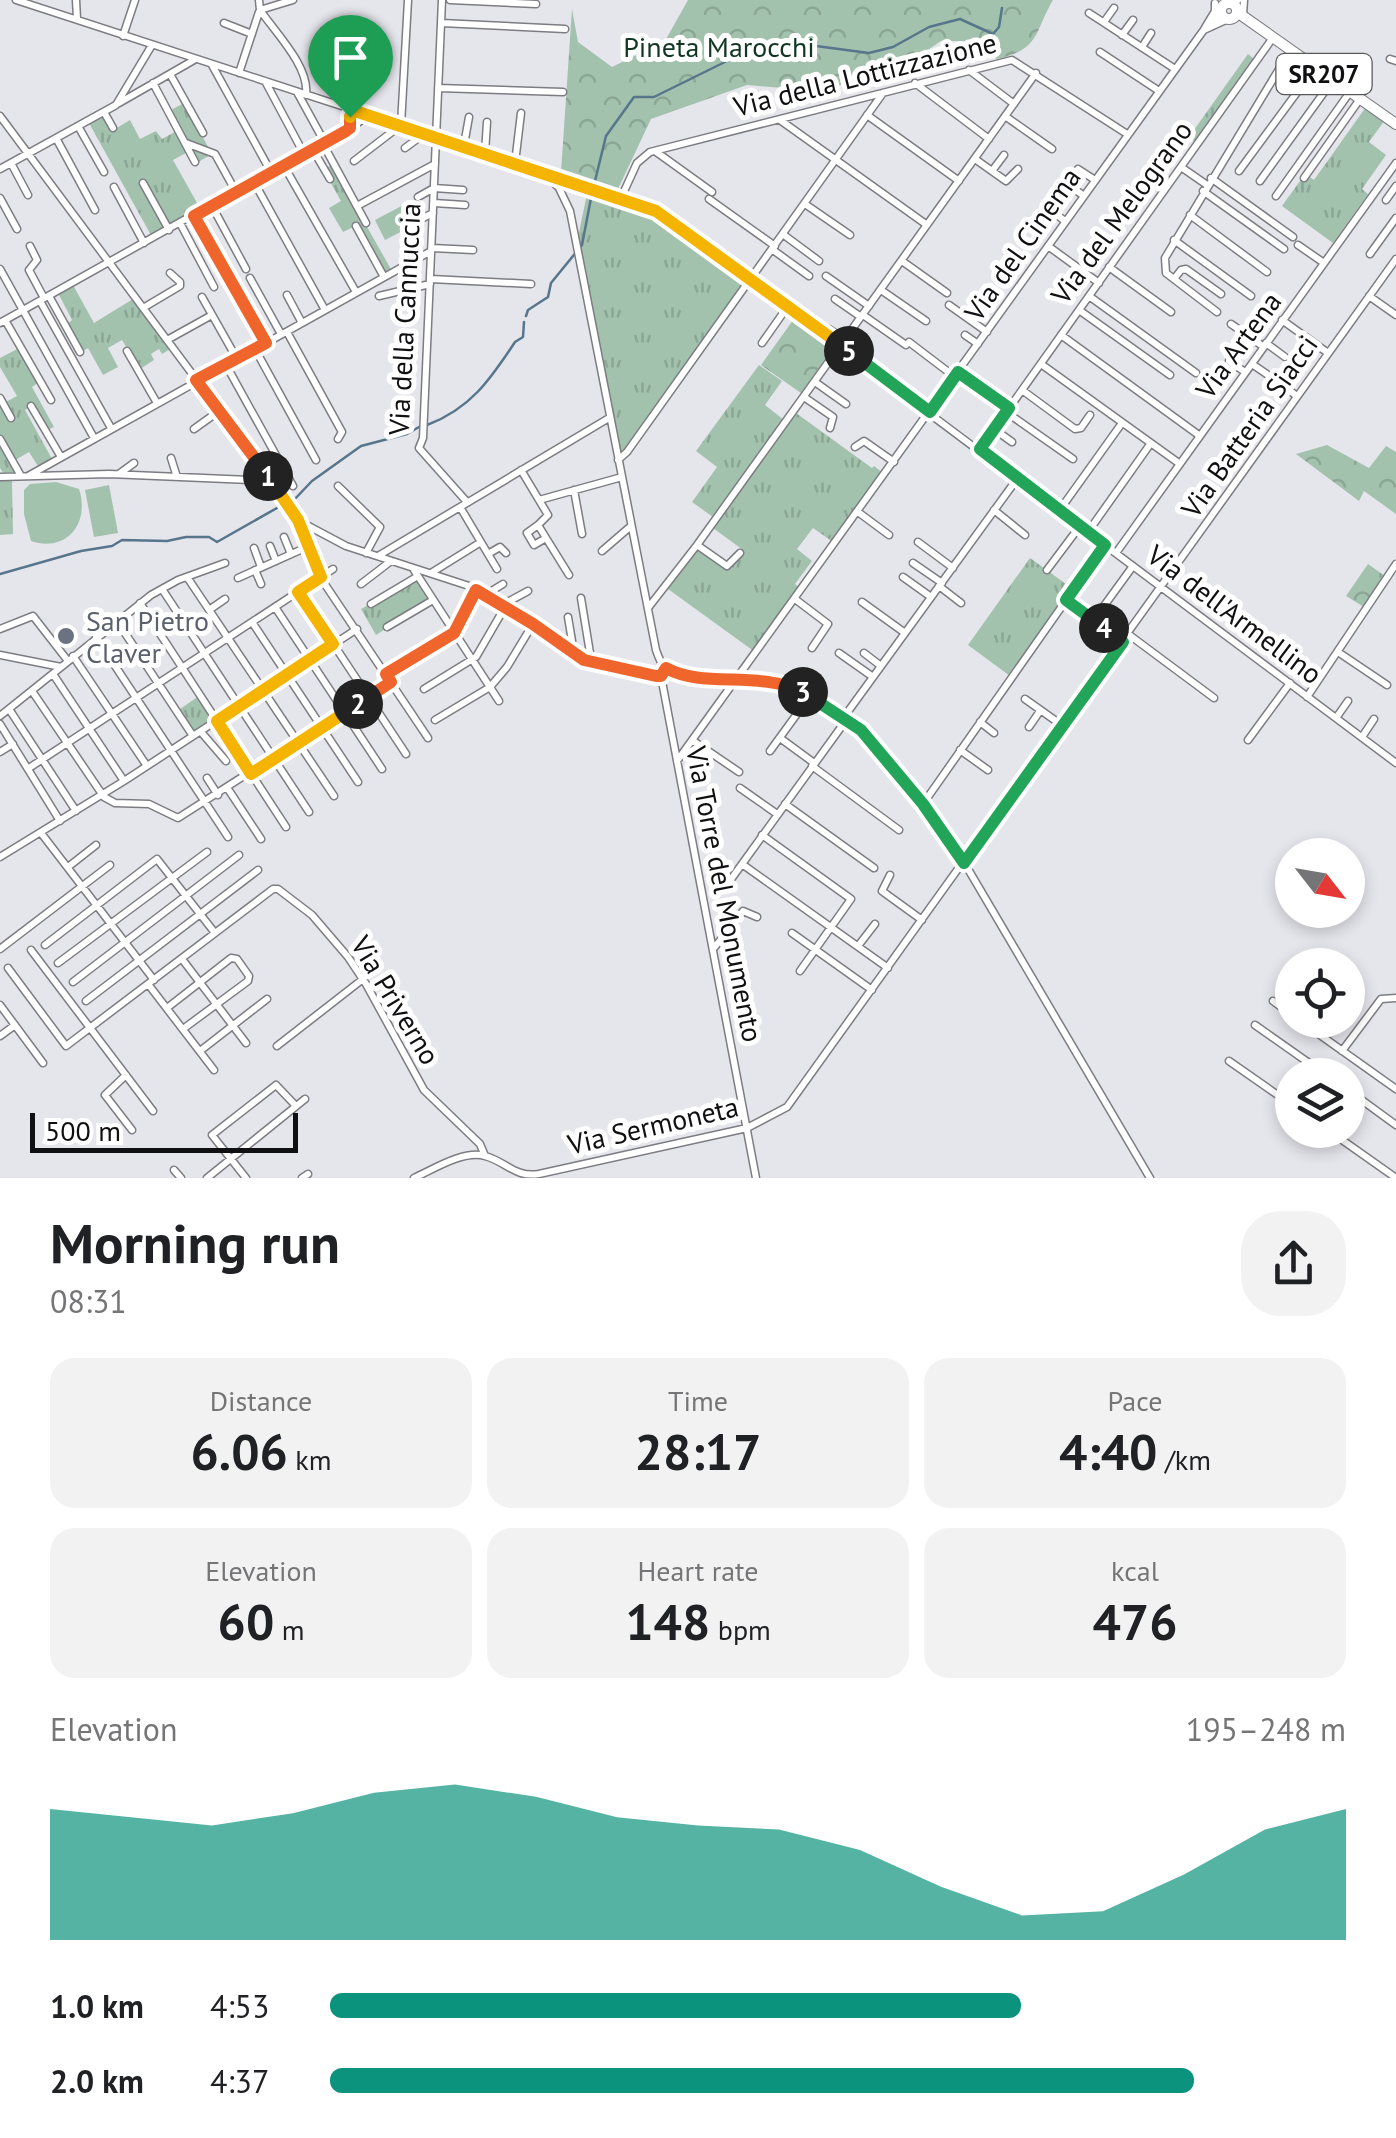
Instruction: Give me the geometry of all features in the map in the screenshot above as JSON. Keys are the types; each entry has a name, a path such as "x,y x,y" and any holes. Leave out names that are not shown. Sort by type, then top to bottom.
{"main road":[{"name":"SR207","path":"1228,7 1396,124"}],"street":[{"name":"Via dell'Armellino","path":"16,0 622,198 665,216 843,342 1059,511 1396,763"},
{"path":"76,0 78,20"},
{"path":"124,36 135,0"},
{"path":"239,73 260,10 259,0"},
{"path":"260,10 293,0"},
{"path":"354,161 401,125 408,0"},
{"path":"446,0 536,4"},
{"name":"Via della Cannuccia","path":"446,0 441,23 424,426 419,449 468,502"},
{"path":"1228,7 1241,10 1249,23"},
{"name":"Via del Cinema","path":"677,761 1159,90 1203,30 1228,7"},
{"path":"1104,22 1114,8"},
{"path":"260,10 298,65 307,86 306,95"},
{"path":"1089,13 1175,69"},
{"path":"1122,35 1133,20"},
{"path":"441,23 565,29"},
{"path":"224,24 252,34"},
{"path":"1142,47 1151,33"},
{"name":"Via del Melograno","path":"980,449 1272,39"},
{"path":"116,105 152,45"},
{"path":"1216,312 1166,272 1164,266 1174,240 1290,51"},
{"path":"1100,52 1159,90"},
{"path":"0,169 196,59"},
{"name":"Via della Lottizzazione","path":"654,151 1014,60 1127,134"},
{"path":"211,64 271,173"},
{"path":"1239,172 1314,68"},
{"path":"968,70 1014,104"},
{"path":"648,608 1036,73"},
{"path":"170,74 203,133"},
{"path":"1260,181 1332,80"},
{"path":"265,82 304,154"},
{"path":"154,83 195,162"},
{"path":"915,83 989,138"},
{"path":"438,88 563,92"},
{"path":"297,92 366,223"},
{"path":"618,460 884,93"},
{"path":"1304,178 1355,96"},
{"path":"1276,196 1355,96"},
{"path":"339,105 353,122"},
{"path":"104,112 113,128"},
{"path":"51,400 3,321 324,143 362,118 358,112"},
{"path":"515,163 522,113"},
{"path":"0,116 289,504 321,577 428,738"},
{"path":"867,116 959,181"},
{"path":"1005,116 1052,149"},
{"path":"464,146 469,117"},
{"path":"353,122 377,118"},
{"path":"779,119 927,225"},
{"path":"484,153 487,122"},
{"path":"78,126 104,172"},
{"path":"405,148 425,133"},
{"path":"56,138 96,210"},
{"path":"185,143 214,153 236,192"},
{"path":"313,149 330,179"},
{"path":"622,198 639,160 654,151 809,276"},
{"path":"992,172 1004,155"},
{"path":"974,159 1007,181 1018,168"},
{"path":"10,163 28,195"},
{"name":"Via Artena","path":"1116,553 1396,163"},
{"path":"357,206 435,164"},
{"path":"284,166 356,292"},
{"path":"1181,167 1293,236"},
{"path":"1078,169 1095,180"},
{"name":"Via Torre del Monumento","path":"543,172 565,197 578,249 609,418 664,672 677,761 756,1178"},
{"path":"254,182 325,310"},
{"path":"1066,183 1084,196"},
{"path":"143,184 168,230"},
{"path":"1207,185 1284,249"},
{"path":"1386,200 1396,186"},
{"path":"114,187 144,244"},
{"path":"418,197 434,188 463,190"},
{"path":"0,198 17,229"},
{"path":"434,203 465,205"},
{"path":"805,204 850,235"},
{"path":"212,206 246,268"},
{"path":"1045,206 1065,221"},
{"path":"419,220 433,213"},
{"path":"1190,215 1267,272"},
{"path":"194,216 266,343"},
{"path":"1370,254 1396,218"},
{"path":"180,224 214,287"},
{"path":"356,226 384,277"},
{"path":"784,235 819,261"},
{"path":"1174,240 1251,296"},
{"path":"1298,245 1324,263"},
{"path":"30,246 37,261 30,270 111,428"},
{"path":"1048,246 1099,282"},
{"path":"24,476 432,250 473,250"},
{"name":"Via Batteria Siacci","path":"964,863 1396,258"},
{"path":"902,260 947,293"},
{"path":"1110,268 1170,312"},
{"path":"0,269 94,438"},
{"path":"1174,279 1181,270 1187,270 1222,294"},
{"path":"143,308 180,286 170,272"},
{"path":"826,276 868,306"},
{"path":"250,278 342,432 338,439"},
{"path":"379,296 431,282 531,284"},
{"path":"880,290 926,322"},
{"path":"287,295 302,323"},
{"path":"1089,296 1196,373"},
{"path":"1368,296 1396,315"},
{"path":"202,297 237,359"},
{"path":"44,298 80,352"},
{"path":"835,299 957,374 1073,459"},
{"path":"949,305 987,332"},
{"path":"764,342 790,307"},
{"path":"1079,310 1170,375"},
{"path":"167,340 212,315"},
{"path":"1282,320 1328,353"},
{"path":"1232,324 1285,357"},
{"path":"829,329 843,342"},
{"path":"965,335 978,344"},
{"path":"1061,336 1200,436"},
{"path":"256,348 272,374 282,374"},
{"path":"256,348 316,460"},
{"path":"127,351 157,402"},
{"path":"1229,361 1246,372"},
{"path":"1252,363 1271,378"},
{"path":"1041,364 1180,464"},
{"path":"226,365 293,486"},
{"path":"814,382 846,404"},
{"path":"1283,386 1297,396"},
{"path":"1022,390 1075,429 1090,416"},
{"path":"804,397 834,418 830,428"},
{"path":"0,398 11,418"},
{"path":"31,406 60,457"},
{"path":"194,429 219,410"},
{"path":"378,557 609,418"},
{"path":"1059,511 1122,423"},
{"path":"994,429 1012,442"},
{"path":"0,438 24,476"},
{"path":"856,447 864,440 894,462"},
{"path":"1088,532 1151,443"},
{"path":"171,458 177,478"},
{"path":"119,474 134,463"},
{"path":"521,470 548,517 526,532 527,537 534,545 546,538"},
{"path":"0,477 119,474 272,481"},
{"path":"539,500 622,477"},
{"path":"728,882 1017,478"},
{"path":"338,486 380,527 366,553"},
{"path":"574,490 582,534"},
{"path":"460,506 497,569"},
{"path":"994,510 1026,534"},
{"path":"858,512 889,535"},
{"path":"298,520 342,544 476,590 587,661 684,675 775,682 810,696 846,718 923,804 964,863 1150,1178"},
{"path":"538,525 569,575"},
{"path":"602,551 631,526"},
{"path":"1048,570 1080,526"},
{"path":"284,537 290,554"},
{"path":"430,573 480,542"},
{"path":"918,542 953,568"},
{"path":"697,545 726,566 740,553"},
{"path":"923,804 1105,545"},
{"path":"270,546 276,561"},
{"path":"488,554 500,546 506,553"},
{"path":"238,578 307,547"},
{"path":"254,548 261,584"},
{"path":"361,584 391,561"},
{"path":"914,562 962,603"},
{"path":"0,716 162,588 224,563"},
{"path":"1308,697 1396,564"},
{"path":"1102,610 1133,566"},
{"path":"29,768 334,569"},
{"path":"416,572 499,701"},
{"path":"372,604 416,572"},
{"path":"186,577 334,796"},
{"path":"903,577 931,597"},
{"path":"485,596 503,584"},
{"path":"162,588 310,812"},
{"path":"32,691 102,795 115,803 148,804 176,818 218,796 368,698 388,678 453,632 476,590"},
{"path":"424,688 472,660 504,606 528,591"},
{"path":"298,592 406,754"},
{"path":"580,598 590,654 587,661"},
{"path":"209,610 226,599"},
{"path":"795,599 828,624 812,648"},
{"path":"387,627 433,600"},
{"path":"1066,600 1214,698"},
{"path":"862,602 905,634"},
{"path":"140,604 286,827"},
{"path":"275,607 382,769"},
{"path":"0,629 33,616 112,714 147,766"},
{"path":"568,617 570,650"},
{"path":"116,621 197,734 226,760"},
{"path":"252,622 358,782"},
{"path":"435,720 490,687 506,669 533,624"},
{"path":"0,857 357,629"},
{"path":"96,638 228,837"},
{"path":"1338,652 1387,684"},
{"path":"839,653 873,677"},
{"path":"864,653 881,666"},
{"path":"0,655 67,661"},
{"path":"53,674 124,781"},
{"path":"1248,740 1290,684"},
{"path":"770,751 810,696"},
{"path":"1024,699 1063,726"},
{"path":"1336,718 1348,701"},
{"path":"9,709 76,811"},
{"path":"1029,727 1040,711"},
{"path":"1362,737 1374,719"},
{"path":"980,722 994,733"},
{"path":"1,729 60,821"},
{"path":"780,738 899,830"},
{"path":"692,740 739,772"},
{"path":"0,752 13,744"},
{"path":"960,750 988,770"},
{"path":"206,778 218,796"},
{"path":"740,788 778,814"},
{"path":"228,789 261,839"},
{"path":"785,804 874,868"},
{"path":"41,833 139,960 167,1008 214,1070"},
{"path":"762,835 850,897 851,901 800,971"},
{"path":"68,867 96,845"},
{"path":"58,963 206,852"},
{"path":"73,982 240,854"},
{"path":"45,945 158,859 215,934"},
{"name":"Via Sermoneta","path":"486,1156 516,1176 536,1175 768,1120 790,1103 964,863"},
{"path":"1,945 110,864"},
{"path":"742,864 888,968"},
{"path":"86,1000 258,870"},
{"path":"890,876 882,891 922,920"},
{"name":"Via Priverno","path":"8,968 66,1046 277,889 316,920 363,979 423,1088 480,1144 486,1156"},
{"path":"713,949 743,911 757,917"},
{"path":"858,946 874,924"},
{"path":"792,933 872,990"},
{"path":"31,950 153,1111"},
{"path":"167,1008 232,958 239,962 249,980 183,1029"},
{"path":"182,959 246,1043"},
{"path":"277,1046 363,979"},
{"path":"1342,1050 1381,999 1396,998"},
{"path":"200,1051 267,999"},
{"path":"0,1005 43,1063"},
{"path":"0,1036 15,1025"},
{"path":"1255,1025 1302,1058"},
{"path":"1325,1038 1395,1086"},
{"path":"1229,1060 1275,1093"},
{"path":"126,1076 105,1094 132,1130"},
{"path":"246,1178 212,1135 276,1085 296,1106"},
{"path":"211,1177 305,1098"},
{"path":"1365,1102 1396,1125"},
{"path":"1354,1148 1396,1178"},
{"path":"414,1178 463,1157 486,1156"},
{"path":"174,1170 181,1178"}],"green space":[{"name":"Pineta Marocchi","path":"688,0 1053,0 1034,38 1011,55 997,59 967,41 941,41 906,65 881,68 848,84 806,90 747,85 651,119 617,191 561,172 572,9 578,42 612,67 665,41"},
{"path":"1248,54 1254,59 1195,142 1189,137"},
{"path":"184,103 212,154 193,165 186,153 173,160 201,210 152,237 89,123 106,113 115,129 130,120 140,139 156,131 162,139 180,129 171,110"},
{"path":"1366,107 1385,120 1369,142 1386,155 1362,189 1368,194 1333,243 1282,206 1305,174 1314,180"},
{"path":"332,165 392,271 385,275 357,225 343,232 329,208 341,201 323,169"},
{"path":"565,184 654,212 749,280 627,452 621,454 578,237 587,194"},
{"path":"409,202 420,222 385,240 375,220"},
{"path":"73,285 94,323 133,299 172,348 162,354 159,349 151,354 154,360 140,369 122,340 108,348 118,367 103,375 88,348 81,352 66,325 72,320 58,293"},
{"path":"796,316 835,345 801,393 761,365"},
{"path":"19,348 39,382 32,387 54,427 47,430 33,405 25,410 52,459 38,466 29,452 12,462 18,474 4,474 0,468 0,405 17,396 0,367 0,358"},
{"path":"759,365 782,381 765,405 784,420 713,517 692,502 717,467 696,451"},
{"path":"796,413 883,473 833,542 813,528 797,549 812,561 795,584 801,589 755,652 668,589 698,547 729,569 743,550 713,528"},
{"path":"1327,445 1369,468 1386,446 1396,452 1396,514 1364,491 1359,501 1296,454"},
{"path":"0,481 12,481 13,534 0,535"},
{"path":"56,482 79,489 82,501 78,523 73,532 56,543 31,541 24,514 24,490 30,484"},
{"path":"109,485 118,533 94,537 85,490"},
{"path":"1030,558 1073,589 1010,676 968,645"},
{"path":"1368,564 1385,576 1364,607 1346,596"},
{"path":"418,578 432,599 376,635 361,609"},
{"path":"199,696 214,719 194,732 180,709"}],"waterway":[{"path":"594,185 606,136 634,97 654,97 733,58 789,55 816,46 869,53 893,47 929,27 960,19 993,34 999,27 1002,8"},
{"path":"526,316 528,310 548,297 551,283 582,245 592,193"},
{"path":"427,425 455,411 478,392 515,342 523,337 524,322"},
{"path":"292,502 312,481 361,446 419,427"},
{"path":"0,574 112,546 122,540 209,537 217,542 284,504"}],"place":[{"name":"San Pietro Claver","path":"66,636"}],"route":[{"path":"355,111 656,211 930,412 958,372 1009,408 980,449 1105,545 1066,600 1123,642 964,863 948,836 861,730 803,692 768,680 684,675 666,668 661,676 656,676 590,662 476,590 452,630 454,633 386,674 391,682 251,774 217,721 333,644 298,592 321,577 298,520 196,380 266,343 194,216 346,131 350,128 350,117 355,111"}]}
